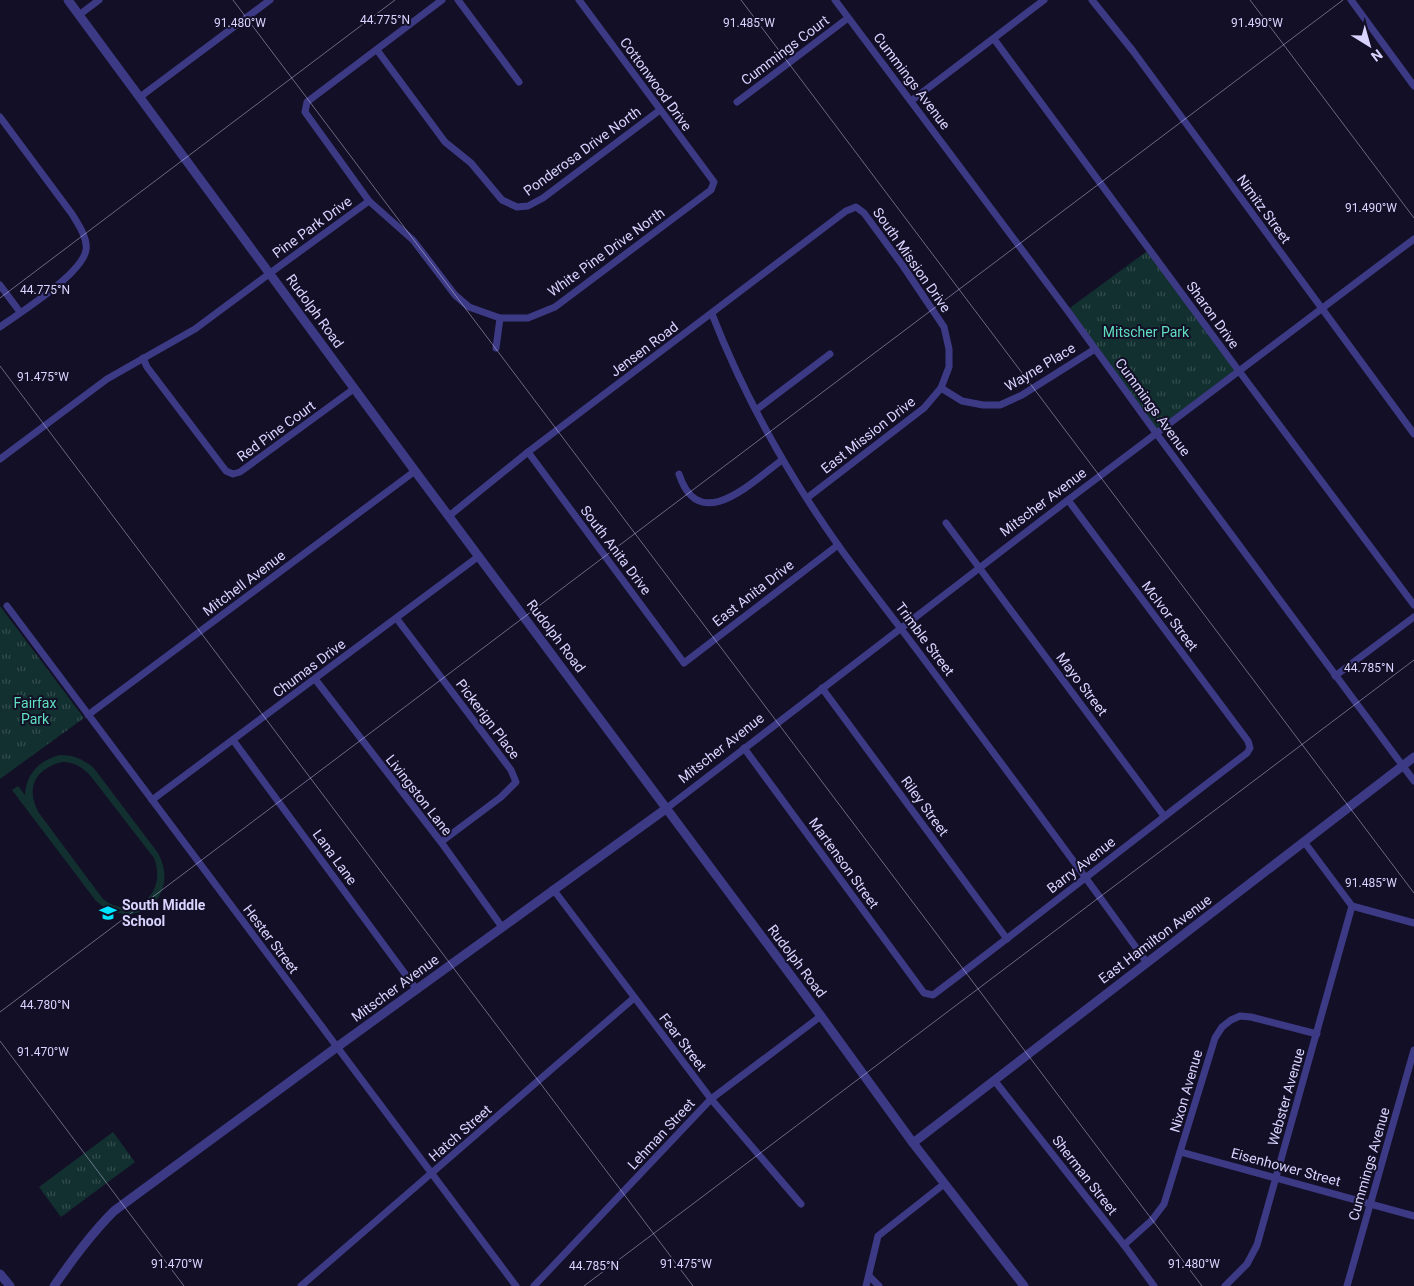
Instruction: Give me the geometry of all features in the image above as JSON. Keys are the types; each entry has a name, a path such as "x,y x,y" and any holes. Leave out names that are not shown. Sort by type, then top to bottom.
{"street":[{"name":"Rudolph Road","path":"68,0 944,1184 1024,1286"},
{"path":"79,15 99,0"},
{"path":"140,97 270,0"},
{"path":"376,50 442,0"},
{"path":"458,0 520,82"},
{"name":"Cottonwood Drive","path":"579,0 714,182"},
{"name":"Cummings Avenue","path":"835,0 1095,348 1414,781"},
{"path":"911,101 1044,0"},
{"name":"Nimitz Street","path":"1092,0 1133,51 1414,434"},
{"path":"1350,0 1414,86"},
{"name":"Cummings Court","path":"737,102 848,18"},
{"name":"Sharon Drive","path":"994,39 1414,605"},
{"name":"White Pine Drive North","path":"376,50 307,102 305,112 369,201 413,240 455,296 469,308 500,318 528,318 555,306 712,190 714,182"},
{"name":"Ponderosa Drive North","path":"376,50 445,142 471,163 502,200 517,207 528,206 543,198 660,110"},
{"path":"0,117 72,214 82,231 87,248 82,260 73,273 0,327"},
{"name":"Pine Park Drive","path":"0,459 107,379 195,329 369,201"},
{"name":"Jensen Road","path":"449,516 528,452 846,211 856,207"},
{"name":"South Mission Drive","path":"856,207 864,213 898,259 944,327 949,349 949,367 941,388"},
{"name":"Mitscher Avenue","path":"54,1286 80,1248 98,1226 114,1211 336,1047 666,808 1238,370 1414,238"},
{"path":"0,285 20,312"},
{"name":"Trimble Street","path":"712,314 726,348 782,460 838,545 1086,876 1147,962"},
{"path":"496,348 500,318"},
{"name":"Wayne Place","path":"941,388 962,401 983,405 1000,405 1022,395 1095,348"},
{"path":"756,410 830,354"},
{"name":"Red Pine Court","path":"143,358 147,367 226,471 233,474 240,472 355,388"},
{"name":"East Mission Drive","path":"807,498 924,408 941,388"},
{"name":"South Anita Drive","path":"528,452 684,663"},
{"path":"679,474 682,486 698,502 717,503 730,498 782,460"},
{"name":"Mitchell Avenue","path":"88,716 415,471"},
{"name":"McIvor Street","path":"1068,500 1248,741 1250,748"},
{"name":"Mayo Street","path":"946,524 1164,816"},
{"name":"East Anita Drive","path":"684,663 838,545"},
{"name":"Chumas Drive","path":"152,800 479,556"},
{"name":"Hester Street","path":"7,606 516,1286"},
{"path":"1335,676 1414,617"},
{"name":"Pickerign Place","path":"397,619 511,770 516,782 501,798 441,842"},
{"name":"Livingston Lane","path":"315,680 441,842 502,927"},
{"name":"Riley Street","path":"822,688 1007,939"},
{"name":"Lana Lane","path":"233,740 417,990"},
{"name":"Martenson Street","path":"744,748 924,993"},
{"name":"Barry Avenue","path":"924,993 933,995 1247,753 1250,748"},
{"name":"East Hamilton Avenue","path":"914,1143 1414,758"},
{"path":"1304,843 1352,906 1414,923"},
{"name":"Fear Street","path":"553,889 711,1099 801,1204"},
{"name":"Webster Avenue","path":"1225,1286 1247,1264 1257,1245 1352,906"},
{"name":"Hatch Street","path":"301,1286 634,998"},
{"name":"Lehman Street","path":"534,1286 711,1099 821,1016"},
{"name":"Nixon Avenue","path":"1124,1245 1152,1220 1164,1204 1211,1048 1222,1027 1240,1016 1251,1017 1317,1034"},
{"name":"Cummings Avenue","path":"1348,1286 1414,1050"},
{"name":"Sherman Street","path":"994,1080 1154,1286"},
{"name":"Eisenhower Street","path":"1181,1152 1414,1216"},
{"path":"866,1286 878,1236 944,1184"},
{"path":"0,1274 10,1286"},
{"path":"869,1276 879,1286"}],"green space":[{"name":"Mitscher Park","path":"1150,249 1238,371 1156,433 1067,310"},
{"name":"Fairfax Park","path":"0,606 84,718 0,779"},
{"path":"65,755 74,757 93,767 158,853 164,869 164,884 159,896 150,906 139,912 125,914 111,911 96,901 12,790 18,786 25,795 31,774 40,764 53,757","holes":["62,762 77,765 89,774 154,858 157,871 156,883 152,893 145,901 136,906 126,908 115,906 103,899 39,813 33,795 35,781 45,769"]},
{"path":"113,1132 135,1162 61,1217 39,1187"}],"place":[{"name":"South Middle School","path":"108,913"}]}
